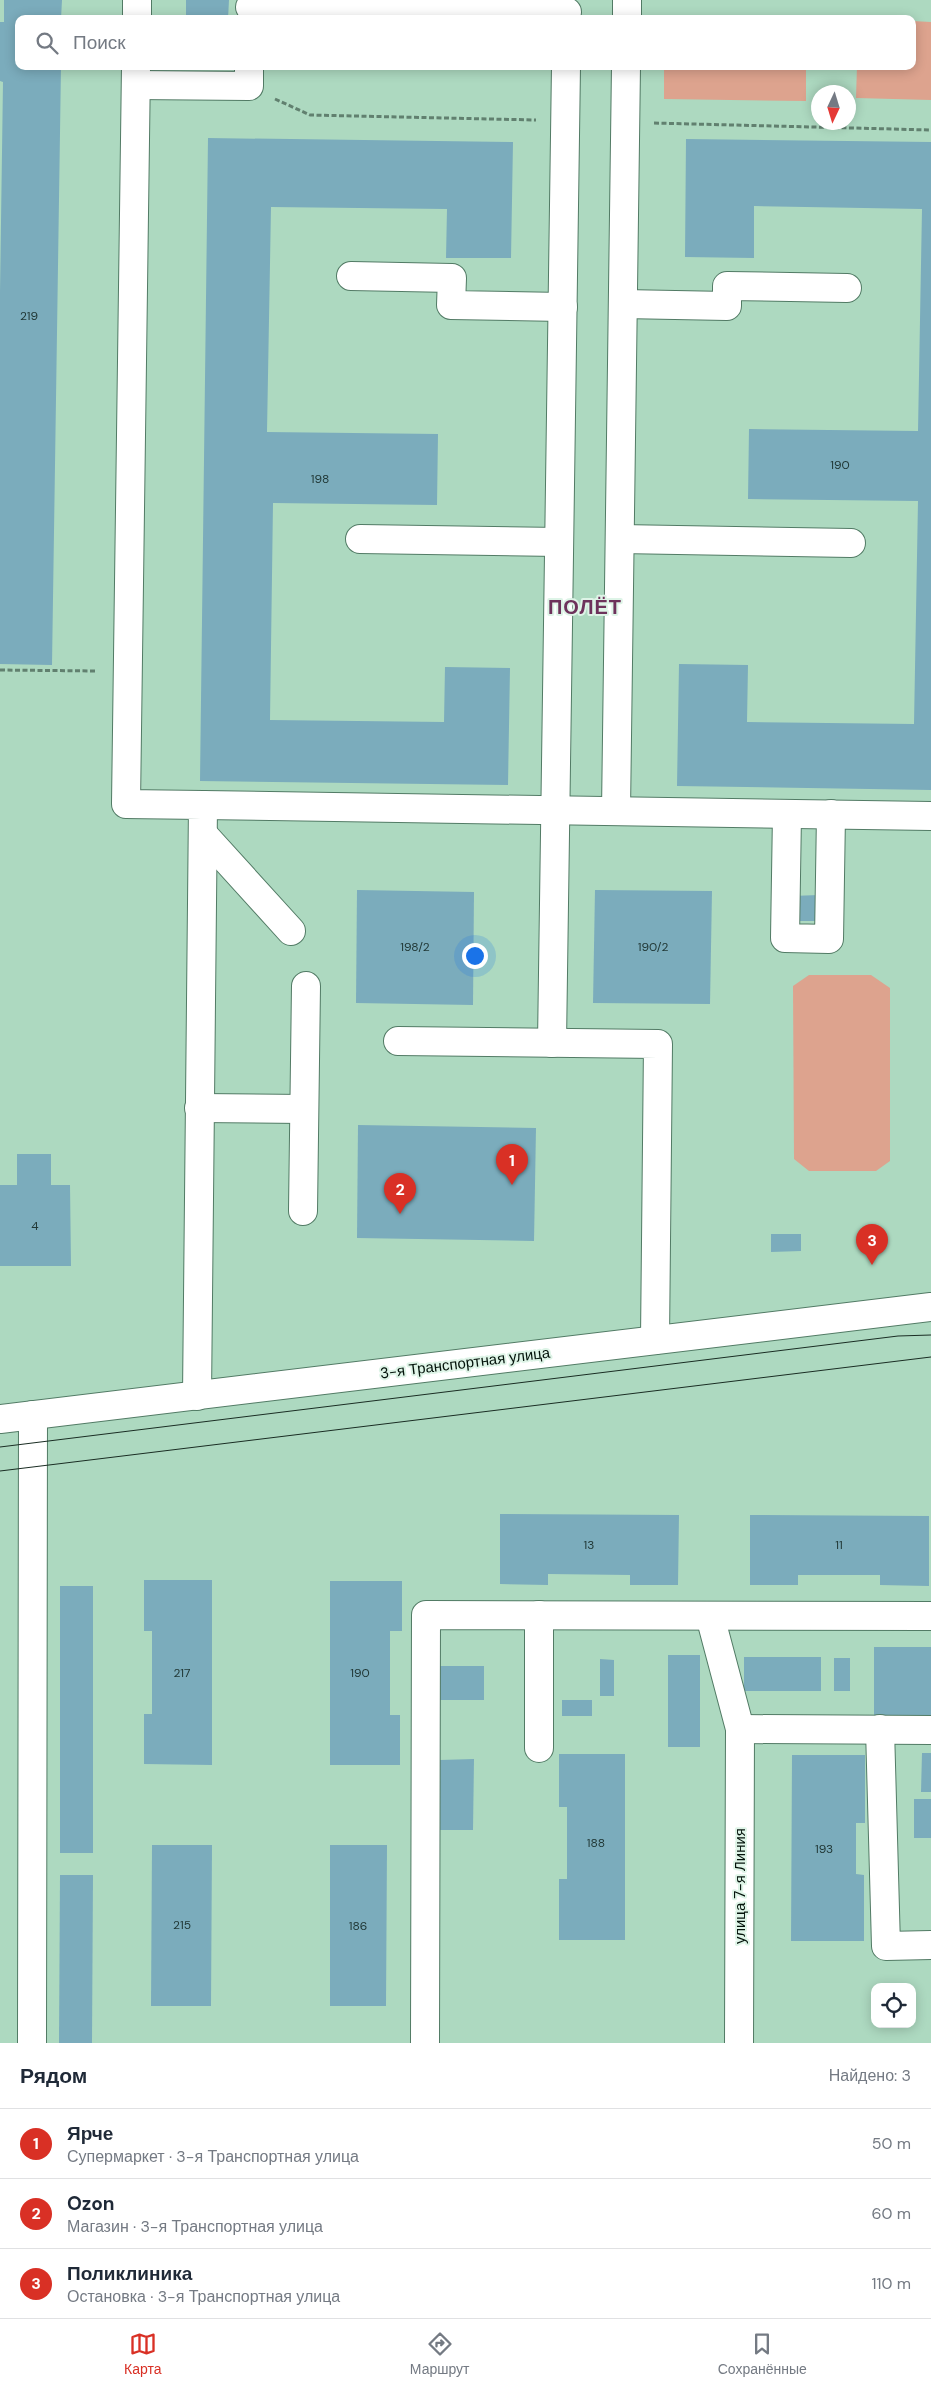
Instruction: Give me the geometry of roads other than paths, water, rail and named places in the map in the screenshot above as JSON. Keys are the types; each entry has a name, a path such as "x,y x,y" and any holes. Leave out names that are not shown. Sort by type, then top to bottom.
{"street":[{"path":"137,0 137,15"},
{"path":"627,15 628,0"},
{"path":"250,9 567,10"},
{"path":"249,70 249,86 136,76 126,804 931,816"},
{"path":"552,1043 566,70"},
{"path":"616,811 626,70"},
{"path":"351,276 452,278 451,305 562,306"},
{"path":"623,304 727,306 727,286 847,288"},
{"path":"360,539 559,542"},
{"path":"620,539 851,542"},
{"path":"197,1396 203,805"},
{"path":"787,814 785,938 829,939 831,814"},
{"path":"203,834 291,931"},
{"path":"303,1211 306,986"},
{"path":"398,1041 658,1044 654,1340"},
{"path":"199,1108 304,1109"},
{"name":"3-я Транспортная улица","path":"0,1419 931,1307"},
{"path":"32,2043 33,1415"},
{"path":"425,2043 426,1615 931,1616"},
{"path":"539,1615 539,1748"},
{"name":"улица 7-я Линия","path":"710,1616 740,1729 739,2043"},
{"path":"740,1729 931,1730"},
{"path":"880,1729 886,1946 931,1945"}],"tram line":[{"path":"0,1447 898,1336 931,1335"},
{"path":"0,1471 931,1357"}],"place":[{"name":"Ярче","path":"512,1185"},
{"name":"Ozon","path":"400,1214"},
{"name":"Поликлиника","path":"872,1265"}],"district":[{"name":"ПОЛЁТ","path":"585,607"}]}
